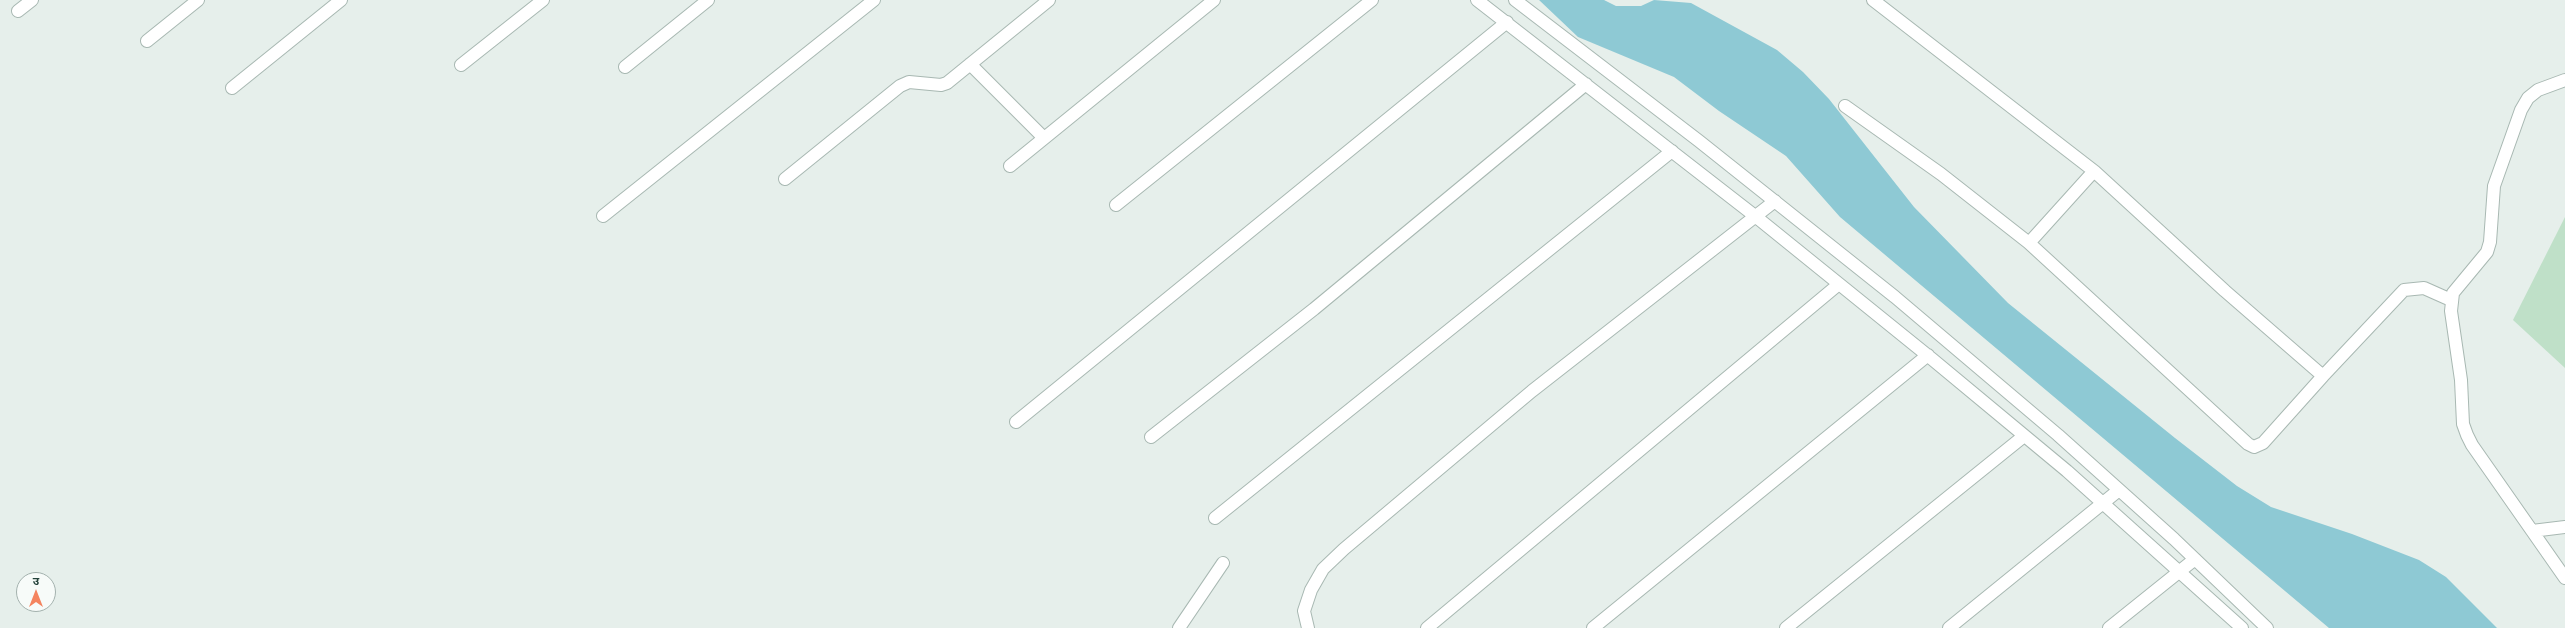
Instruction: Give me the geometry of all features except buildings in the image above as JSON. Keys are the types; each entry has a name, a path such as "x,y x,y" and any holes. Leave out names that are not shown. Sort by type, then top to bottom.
{"street":[{"path":"18,11 32,0"},
{"path":"147,41 198,0"},
{"path":"232,88 341,0"},
{"path":"461,65 543,0"},
{"path":"625,67 708,0"},
{"path":"604,216 874,0"},
{"path":"785,179 900,86 909,82 941,85 970,64 1049,0"},
{"path":"1010,166 1214,0"},
{"path":"1116,205 1372,0"},
{"path":"1477,0 1755,216 1928,355 2103,503 2242,628"},
{"path":"1515,0 1895,297 2058,434 2195,559 2267,628"},
{"path":"1872,0 2094,171 2224,290 2323,376"},
{"path":"1016,422 1507,22"},
{"path":"970,64 1044,138"},
{"path":"2565,80 2538,90 2528,98 2520,110 2494,186 2490,242 2487,252 2459,284 2451,300 2464,424 2467,435 2472,445 2565,578"},
{"path":"1151,437 1314,309 1586,84"},
{"path":"1844,106 1941,174 2029,243 2254,447 2263,443 2323,376 2404,290 2424,288 2451,300"},
{"path":"1215,518 1672,151"},
{"path":"2029,243 2094,171"},
{"path":"1308,628 1304,611 1311,590 1323,569 1344,549 1532,391 1774,201"},
{"path":"1427,628 1839,284"},
{"path":"1593,628 1928,355"},
{"path":"1786,628 2024,436"},
{"path":"1949,628 2119,490"},
{"path":"2532,531 2565,527"},
{"path":"2110,628 2195,559"},
{"path":"1180,628 1223,563"}],"green space":[{"path":"2565,217 2565,368 2513,320"}],"water":[{"path":"1539,0 1604,0 1616,6 1641,6 1654,0 1691,3 1777,50 1803,72 1829,99 1914,207 2008,303 2175,438 2237,486 2271,507 2352,534 2419,560 2446,577 2497,628 2329,628 1840,217 1786,156 1719,111 1674,77 1578,37"}]}
